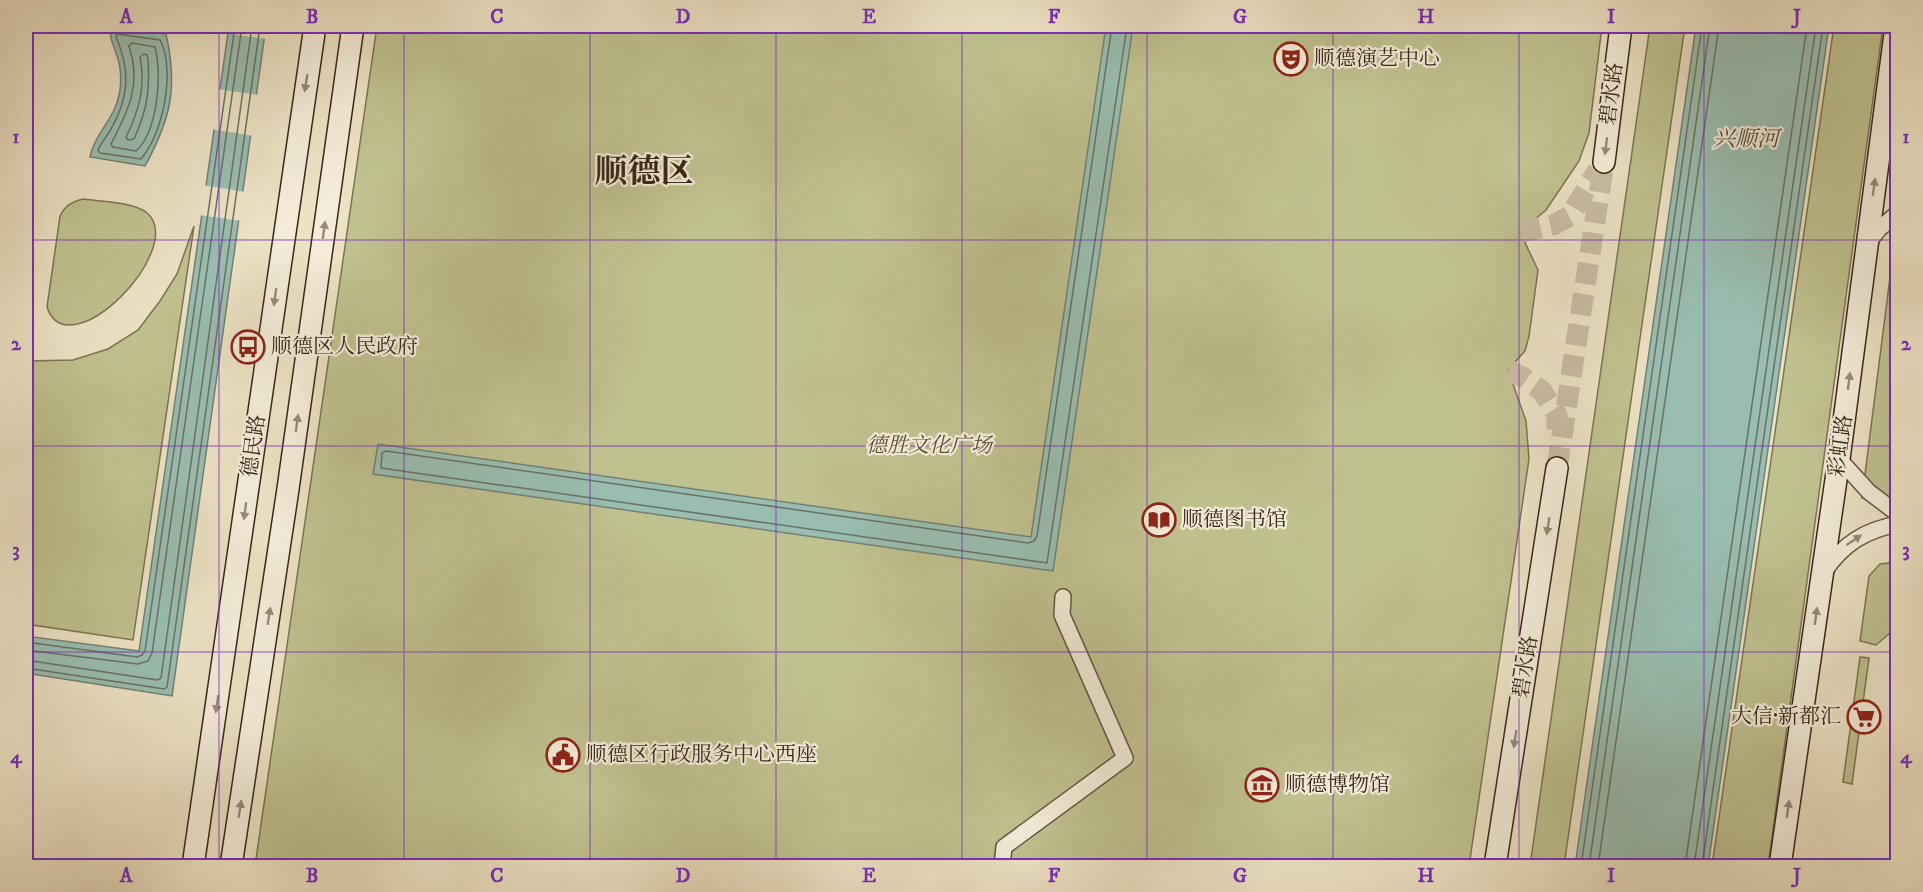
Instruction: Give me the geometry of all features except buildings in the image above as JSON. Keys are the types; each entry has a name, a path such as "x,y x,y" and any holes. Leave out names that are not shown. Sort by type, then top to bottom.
{"main road":[{"name":"德民路","path":"194,867 315,26"},
{"path":"231,867 286,501 352,26"},
{"name":"碧水路","path":"1604,162 1621,26"},
{"name":"彩虹路","path":"1780,867 1839,459 1896,26"},
{"name":"碧水路","path":"1495,867 1557,468"}],"street":[{"path":"1884,112 1898,136"},
{"path":"1866,246 1879,229 1898,213"},
{"path":"1839,459 1869,492 1898,514"},
{"path":"1822,574 1834,557 1848,544 1865,533 1898,524"},
{"path":"1002,867 1004,846 1125,758 1062,615 1063,597"}],"green space":[{"name":"德胜文化广场","path":"377,26 1602,26 1589,133 1579,161 1546,210 1520,232 1538,270 1525,351 1508,370 1526,421 1529,459 1469,866 255,866"},
{"path":"1650,26 1685,26 1564,866 1530,866"},
{"path":"1834,26 1883,26 1768,866 1712,866"},
{"path":"83,199 125,204 146,212 155,229 152,251 140,274 121,297 99,314 78,324 59,323 47,307 60,216 69,205"},
{"path":"1897,222 1897,501 1862,498"},
{"path":"194,226 133,640 26,624 26,361 73,360 108,349 138,330 177,274"},
{"path":"1897,562 1897,627 1876,645 1860,641 1869,576 1880,564"},
{"path":"1860,657 1869,658 1852,784 1843,782"}],"water":[{"path":"229,26 266,26 172,696 26,673 26,636 139,651"},
{"path":"1106,26 1133,26 1053,571 373,474 378,444 1031,537"},
{"name":"兴顺河","path":"1696,26 1829,26 1708,866 1575,866"},
{"path":"111,27 166,34 170,53 170,102 161,133 145,166 90,157 117,103 120,90 120,68 111,37"}],"pier":[{"path":"226,26 269,26 267,39 225,33"},
{"path":"217,89 259,95 254,136 211,129"},
{"path":"203,185 246,192 242,221 199,215"}],"tunnel":[{"path":"1557,468 1604,162"},
{"path":"1520,232 1553,225 1570,216 1598,170"},
{"path":"1508,370 1542,391 1557,415 1557,435"}],"place":[{"name":"顺德演艺中心","path":"1291,59"},
{"name":"顺德区人民政府","path":"248,347"},
{"name":"顺德图书馆","path":"1159,520"},
{"name":"大信·新都汇","path":"1864,717"},
{"name":"顺德区行政服务中心西座","path":"563,755"},
{"name":"顺德博物馆","path":"1262,785"}],"district":[{"name":"顺德区","path":"644,172"}]}
